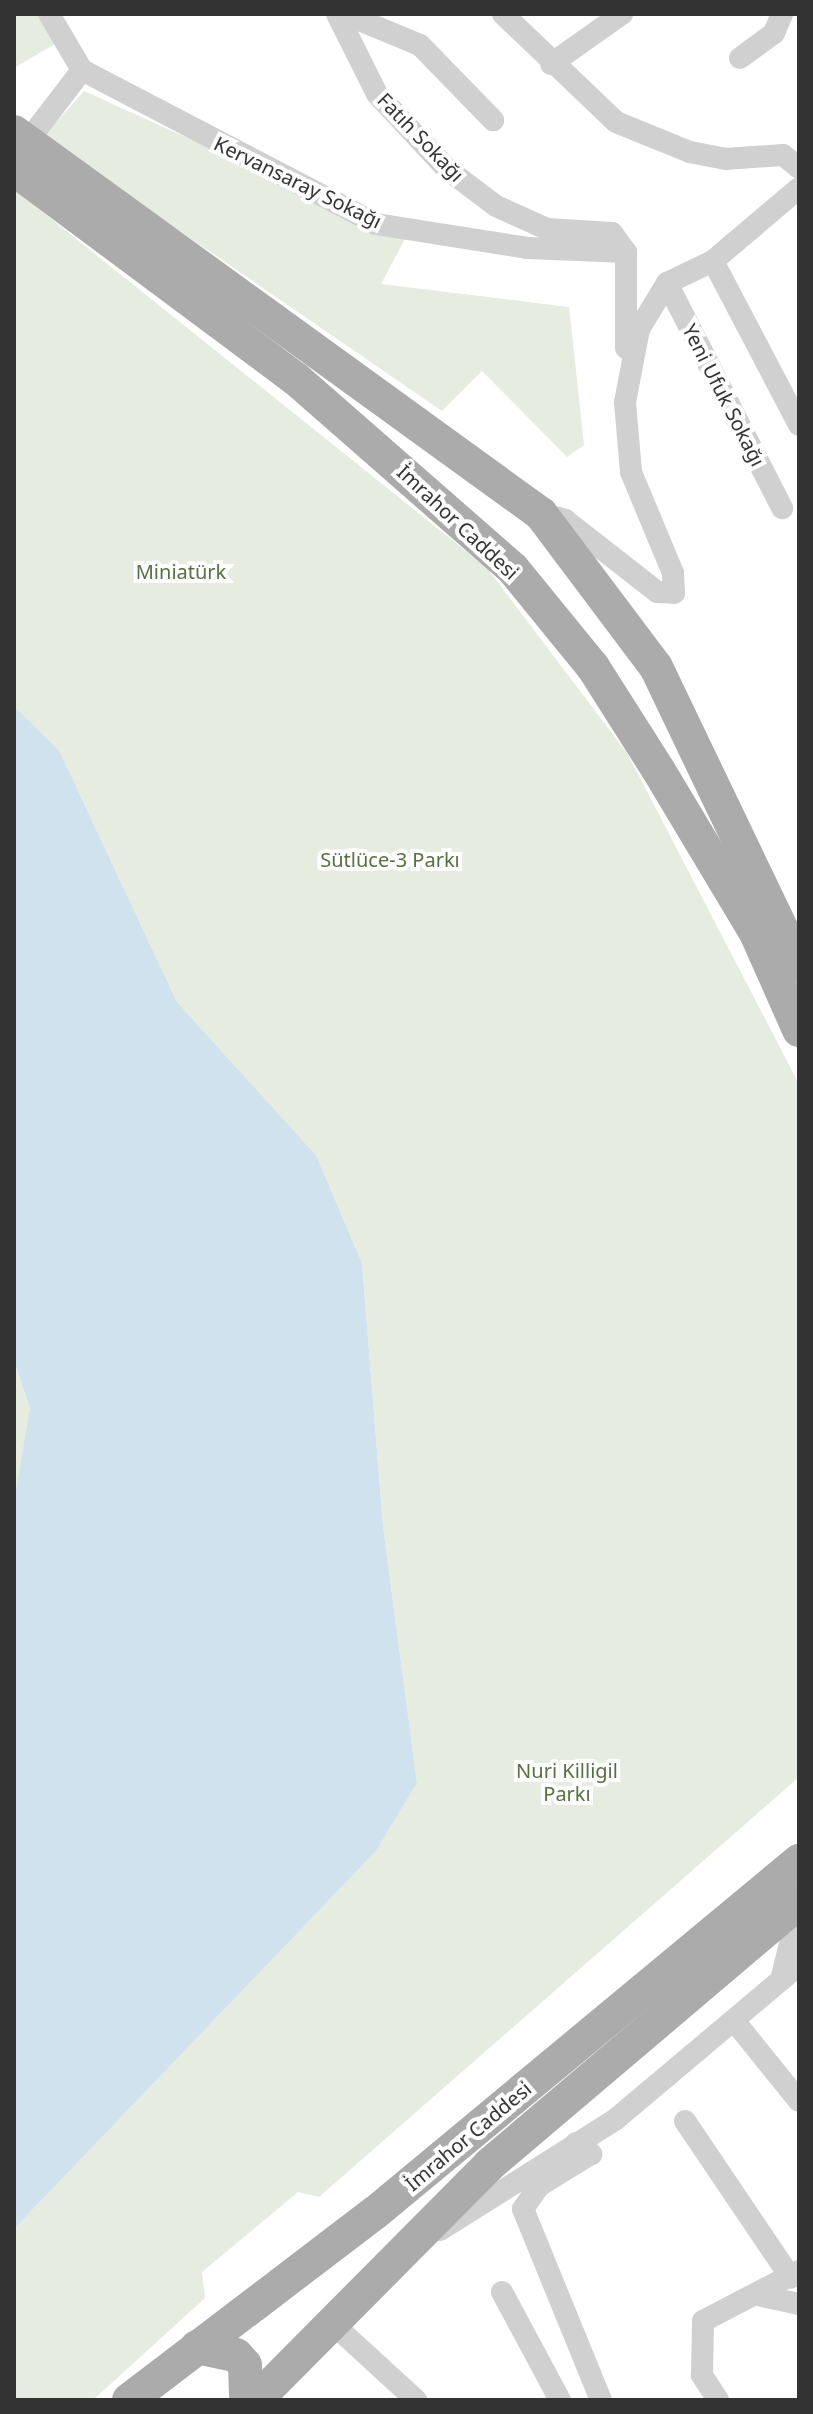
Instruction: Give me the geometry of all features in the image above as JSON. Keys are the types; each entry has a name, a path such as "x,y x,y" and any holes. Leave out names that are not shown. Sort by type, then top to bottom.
{"main road":[{"name":"İmrahor Caddesi","path":"18,148 428,425 536,510 656,667 799,1030"},
{"name":"İmrahor Caddesi","path":"18,148 296,379 513,569 593,667 796,949"},
{"path":"406,473 409,437 428,425"},
{"path":"513,569 536,548 536,510"},
{"name":"İmrahor Caddesi","path":"129,2400 376,2212 799,1861"},
{"name":"İmrahor Caddesi","path":"256,2400 333,2324 391,2260 602,2065 799,1905"},
{"path":"197,2347 236,2355 251,2379 246,2400"}],"street":[{"path":"18,148 82,70 49,14"},
{"name":"Fatıh Sokağı","path":"337,14 377,94 447,169 496,206 547,229 612,233 626,252"},
{"path":"345,14 420,45 493,120"},
{"path":"503,14 551,64 616,122 690,152 725,159 783,155 799,168"},
{"path":"551,64 622,14"},
{"path":"740,58 774,33 782,14"},
{"name":"Kervansaray Sokağı","path":"82,70 376,224 527,248 626,252"},
{"path":"625,402 639,329 667,283 713,261 799,188"},
{"path":"536,510 565,520 657,592 674,593 673,573 631,472 625,402 626,252"},
{"path":"713,261 799,425"},
{"name":"Yeni Ufuk Sokağı","path":"667,283 782,508"},
{"path":"781,1981 799,1905"},
{"path":"391,2260 576,2143 736,2023 799,1965"},
{"path":"736,2023 799,2101"},
{"path":"685,2121 795,2274 762,2296 703,2321 702,2375 718,2400"},
{"path":"576,2143 591,2154 539,2186 523,2209 601,2400"},
{"path":"502,2292 530,2333 560,2400"},
{"path":"762,2296 799,2304"},
{"path":"333,2324 416,2400"}],"green space":[{"path":"14,14 40,14 55,44 14,68"},
{"path":"84,91 406,237 381,284 569,307 584,445 567,457 482,371 442,411 43,137"},
{"name":"Sütlüce-3 Parkı","path":"14,189 487,568 627,753 799,1084 799,1777 319,2197 298,2192 202,2272 205,2298 93,2400 14,2400 14,2229 376,1851 417,1783 383,1526 362,1263 316,1155 177,1002 59,750 14,706"},
{"path":"14,1361 31,1413 14,1502"}],"water":[{"path":"14,706 59,750 177,1002 316,1155 362,1263 383,1526 417,1783 376,1851 14,2229 14,1502 30,1409 14,1361"}],"park label":[{"name":"Miniatürk","path":"181,571"},
{"name":"Nuri Killigil Parkı","path":"567,1782"}]}
